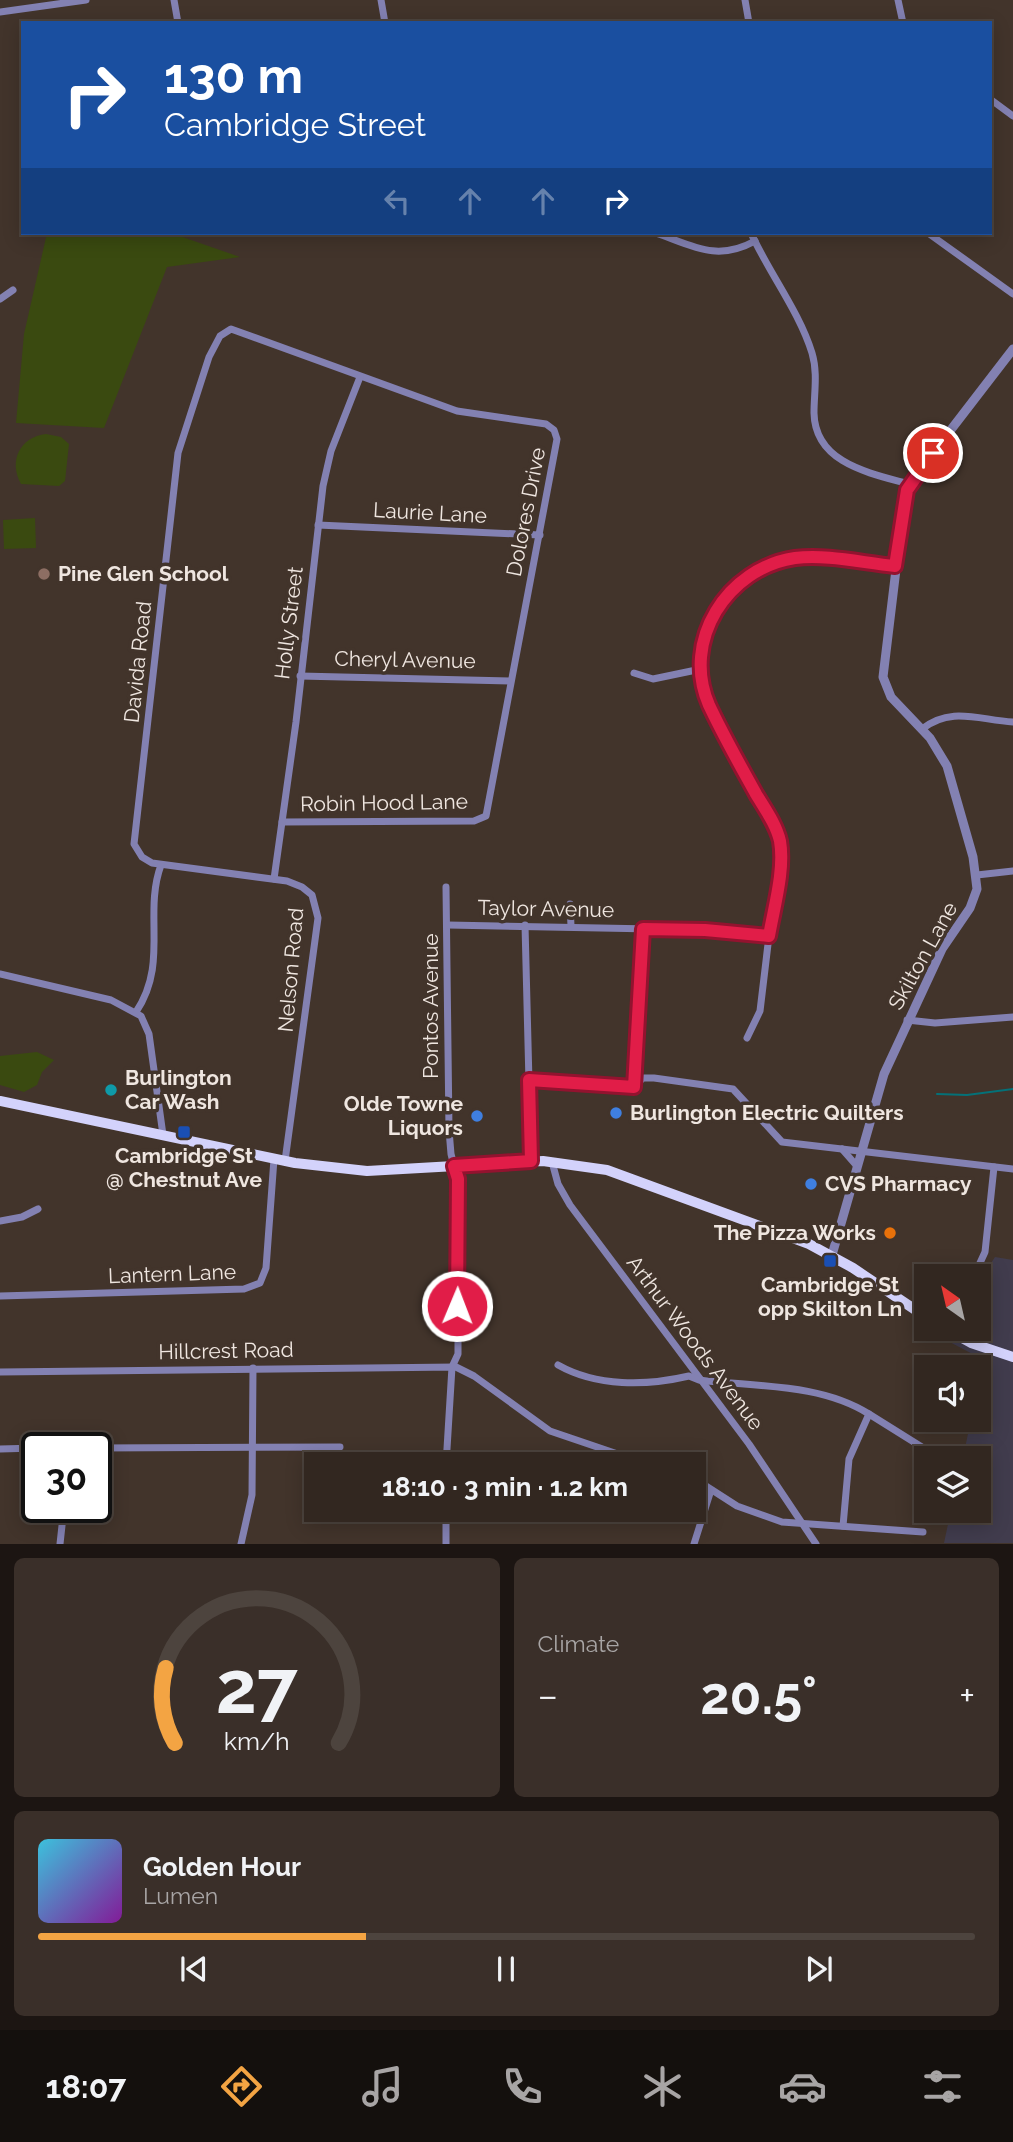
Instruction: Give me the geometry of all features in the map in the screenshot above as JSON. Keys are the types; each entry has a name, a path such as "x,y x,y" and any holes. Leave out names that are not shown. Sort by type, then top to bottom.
{"main road":[{"path":"0,1101 279,1160 354,1171 531,1161 552,1162 628,1176 832,1255 914,1309"},
{"path":"967,1341 1013,1357"}],"street":[{"path":"0,12 86,0"},
{"path":"174,0 178,21"},
{"path":"381,0 385,21"},
{"path":"745,0 749,21"},
{"path":"898,0 903,21"},
{"path":"992,100 1013,116"},
{"path":"662,235 717,253 733,251 755,241"},
{"path":"752,235 811,352 815,377 814,420 821,442 842,461 909,484"},
{"path":"931,235 1013,293"},
{"path":"0,299 13,290"},
{"name":"Dolores Drive","path":"225,331 235,329 457,411 542,423 552,428 557,436 557,452 510,681 490,807 485,817"},
{"name":"Davida Road","path":"161,865 142,857 135,848 134,839 174,484 180,445 190,411 213,349 225,331"},
{"name":"Skilton Lane","path":"832,1255 884,1074 942,949 972,905 977,875 950,773 938,749 891,697 883,677 895,566 909,484 1013,349"},
{"name":"Holly Street","path":"274,879 318,525 331,451 360,377"},
{"name":"Laurie Lane","path":"318,525 540,535"},
{"path":"747,1038 761,1011 780,860 779,839 710,705 701,669 704,637 716,609 736,585 754,573 783,561 804,558 895,566"},
{"path":"634,674 653,679 701,669"},
{"name":"Cheryl Avenue","path":"300,676 510,681"},
{"path":"922,729 937,718 949,715 1013,722"},
{"name":"Robin Hood Lane","path":"282,822 474,821 485,817"},
{"path":"136,1012 154,966 155,891 161,865"},
{"name":"Nelson Road","path":"161,865 274,879 307,890 315,900 318,914 279,1160"},
{"path":"977,875 1013,871"},
{"name":"Pontos Avenue","path":"446,887 449,1130 458,1179 458,1354 452,1367 447,1452"},
{"path":"570,904 571,926"},
{"name":"Taylor Avenue","path":"448,925 705,930 769,936"},
{"path":"526,925 531,1161"},
{"path":"634,1087 643,929"},
{"path":"0,974 111,1000 136,1012 143,1019 149,1034 163,1135"},
{"path":"907,1020 934,1023 1013,1017"},
{"path":"529,1080 634,1087 643,1078 654,1078 733,1089 782,1142 1013,1169"},
{"path":"841,1149 856,1165"},
{"name":"Lantern Lane","path":"0,1296 204,1292 252,1287 262,1280 266,1268 279,1160"},
{"name":"Arthur Woods Avenue","path":"552,1162 558,1184 570,1205 749,1444 816,1544"},
{"path":"980,1264 985,1252 994,1167"},
{"path":"0,1221 22,1217 37,1209"},
{"path":"558,1365 573,1374 599,1381 689,1376 699,1380 833,1396 869,1414 920,1446"},
{"path":"452,1367 474,1376 550,1431 612,1452"},
{"name":"Hillcrest Road","path":"0,1372 452,1367"},
{"path":"241,1544 251,1504 253,1368"},
{"path":"843,1526 849,1459 869,1414"},
{"path":"112,1448 340,1447"},
{"path":"0,1448 21,1448"},
{"path":"706,1487 752,1512 804,1526 923,1532"},
{"path":"694,1544 711,1490"},
{"path":"446,1522 446,1544"},
{"path":"60,1544 62,1523"}],"shaded area":[{"path":"995,1257 1013,1260 1013,1543 944,1543 948,1523 991,1523 991,1446 965,1446 968,1432 991,1432 991,1355 974,1355 948,1341 991,1341 990,1264"}],"green space":[{"path":"47,235 177,235 240,257 167,267 104,428 16,423 24,334"},
{"path":"46,434 61,437 69,444 65,481 59,486 21,484 16,467 19,452 29,440"},
{"path":"35,518 36,548 4,549 3,520"},
{"path":"37,1052 54,1060 42,1072 37,1085 24,1092 0,1085 0,1056"}],"waterway":[{"path":"937,1094 967,1095 1013,1089"}],"place":[{"name":"Pine Glen School","path":"44,574"},
{"name":"Burlington Car Wash","path":"111,1090"},
{"name":"Burlington Electric Quilters","path":"616,1113"},
{"name":"Olde Towne Liquors","path":"477,1116"},
{"name":"Cambridge St @ Chestnut Ave","path":"184,1132"},
{"name":"CVS Pharmacy","path":"811,1184"},
{"name":"The Pizza Works","path":"890,1233"},
{"name":"Cambridge St opp Skilton Ln","path":"830,1261"}],"route":[{"path":"457,1306 458,1179 454,1166 531,1161 529,1080 634,1087 643,929 705,930 769,936 780,844 774,826 735,756 703,687 702,647 707,627 716,609 745,578 783,561 815,558 895,566 905,495 909,484 933,453"}]}
